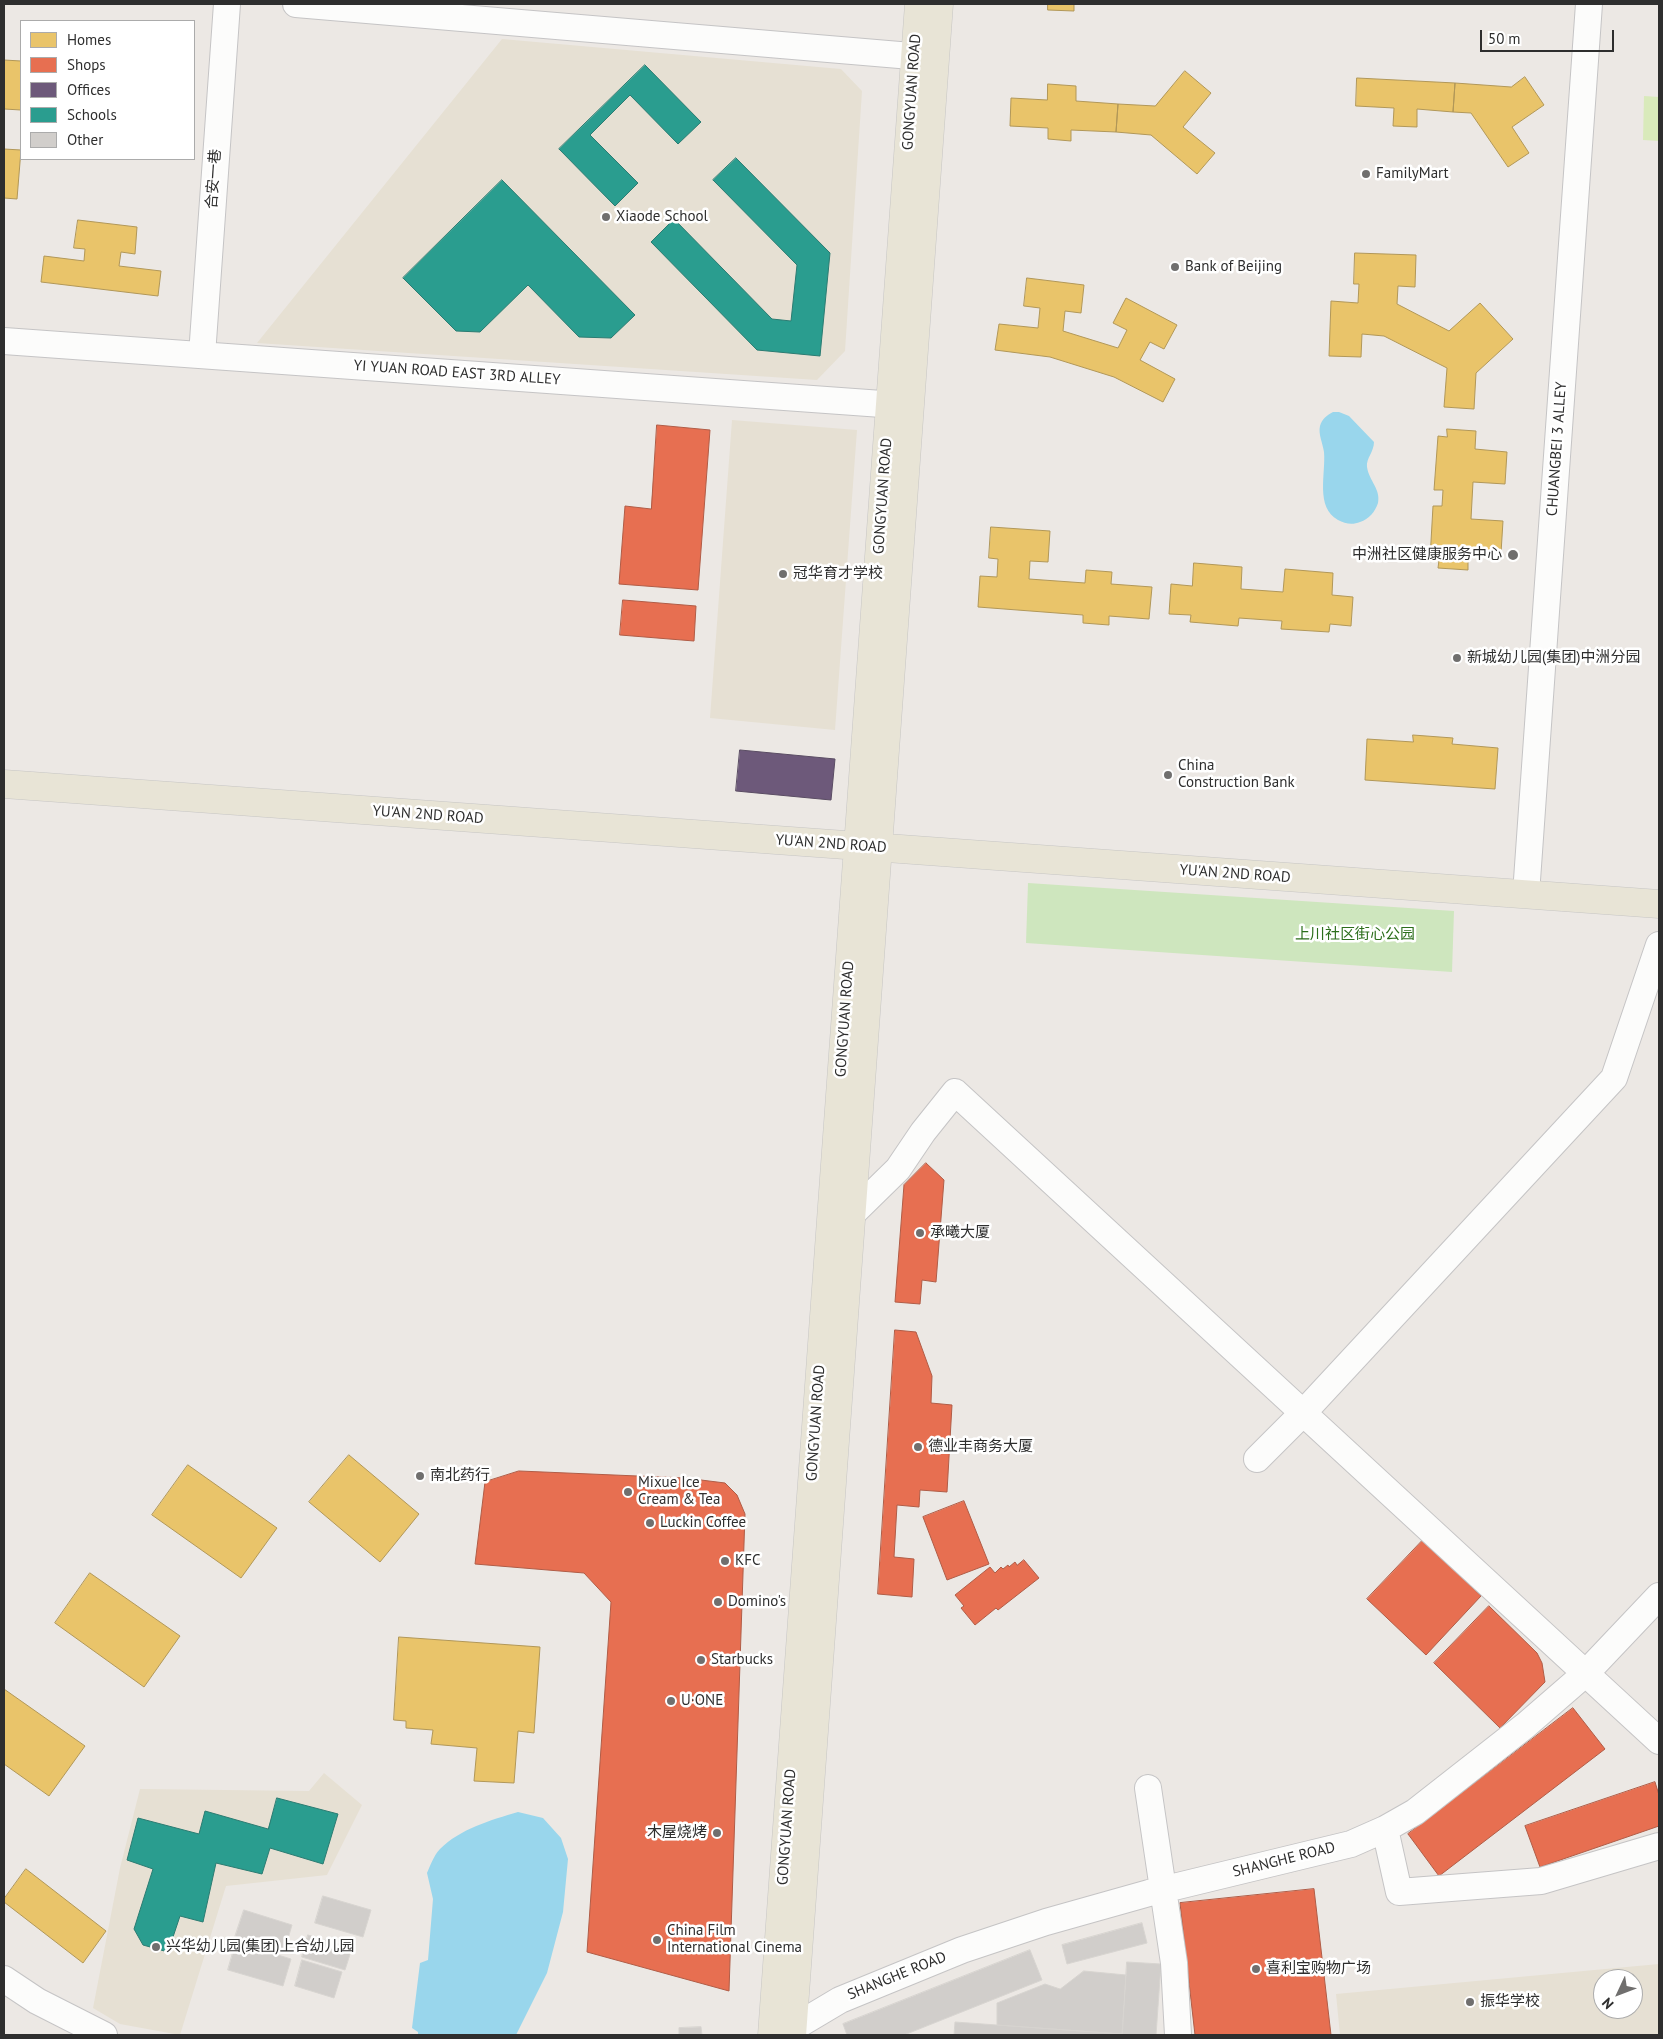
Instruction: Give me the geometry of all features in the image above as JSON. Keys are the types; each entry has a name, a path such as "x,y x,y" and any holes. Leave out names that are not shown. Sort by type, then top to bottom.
{"main road":[{"name":"GONGYUAN ROAD","path":"919,4 925,57"},
{"name":"GONGYUAN ROAD","path":"786,2033 867,856 925,57 938,4"},
{"name":"YU'AN 2ND ROAD","path":"4,784 1659,921"},
{"name":"YU'AN 2ND ROAD","path":"4,802 867,856 1526,894 1659,904"},
{"name":"GONGYUAN ROAD","path":"786,2033 796,1982 851,1215 867,856"}],"street":[{"name":"合安一巷","path":"202,355 226,4"},
{"path":"296,4 925,57"},
{"name":"CHUANGBEI 3 ALLEY","path":"1526,894 1588,4"},
{"name":"YI YUAN ROAD EAST 3RD ALLEY","path":"4,341 900,406"},
{"path":"1257,1459 1303,1413 1614,1078 1659,945"},
{"path":"851,1215 898,1170 923,1132 955,1092 1659,1741"},
{"name":"SHANGHE ROAD","path":"786,2033 840,2000 962,1950 1046,1922 1163,1890 1351,1844 1385,1830 1414,1812 1526,1725 1586,1673 1659,1596"},
{"path":"1148,1788 1174,1963 1178,2035"},
{"path":"1385,1830 1398,1892 1541,1881 1659,1846"},
{"path":"4,1979 37,2001 104,2035"},
{"name":"SHANGHE ROAD","path":"796,1982 816,1996 840,2000"}],"shaded area":[{"name":"Xiaode School","path":"502,39 841,69 862,91 845,351 817,380 257,343"},
{"name":"冠华育才学校","path":"732,420 857,430 835,730 710,718"},
{"name":"兴华幼儿园(集团)上合幼儿园","path":"324,1773 362,1805 327,1875 226,1886 180,2035 120,2024 93,2008 120,1868 140,1789 309,1791"},
{"name":"振华学校","path":"1659,1964 1659,2035 1340,2035 1336,1994 1593,1970 1593,2019 1643,2019 1643,1969 1605,1969"}],"green space":[{"path":"1644,96 1659,97 1659,141 1643,140"},
{"name":"上川社区街心公园","path":"1028,883 1454,911 1452,972 1026,943"}],"water":[{"path":"1333,412 1349,416 1374,442 1367,467 1378,493 1378,503 1369,517 1355,524 1338,520 1326,507 1324,499 1324,452 1320,429 1323,419"},
{"path":"518,1812 543,1818 561,1838 568,1859 563,1912 547,1973 516,2035 418,2035 418,2032 412,2028 420,1963 428,1960 433,1899 427,1873 431,1864 440,1849 457,1836 487,1822"}],"building: Homes":[{"path":"1048,4 1074,4 1074,11 1048,10"},
{"path":"4,60 20,61 20,110 4,109"},
{"path":"1185,71 1211,93 1183,127 1215,153 1197,174 1151,135 1116,132 1118,104 1155,106"},
{"path":"1525,77 1544,105 1512,127 1529,153 1508,167 1471,113 1453,112 1455,83 1511,87"},
{"path":"1357,78 1455,83 1453,112 1417,109 1417,127 1393,126 1394,108 1356,106"},
{"path":"1048,84 1076,86 1076,101 1118,104 1116,132 1071,130 1071,141 1048,139 1048,128 1010,126 1011,98 1047,100"},
{"path":"4,149 20,150 17,199 4,198"},
{"path":"78,220 137,227 135,254 121,252 119,266 161,271 158,296 41,282 44,256 84,261 85,249 74,248"},
{"path":"1355,253 1416,255 1415,287 1398,286 1397,304 1449,331 1480,303 1513,339 1476,373 1474,409 1444,407 1447,368 1384,336 1362,334 1361,357 1329,356 1331,301 1358,303 1359,284 1354,284"},
{"path":"1027,278 1084,285 1081,313 1065,311 1063,331 1118,348 1127,330 1113,323 1126,298 1177,325 1164,349 1150,342 1140,360 1175,379 1163,402 1114,377 1050,357 995,350 999,324 1038,328 1040,308 1024,306"},
{"path":"1447,429 1476,431 1475,449 1507,452 1505,484 1473,482 1471,519 1503,521 1501,553 1468,551 1468,570 1438,568 1439,560 1430,559 1433,506 1442,506 1443,490 1434,490 1438,436 1447,437"},
{"path":"991,527 1050,531 1048,562 1030,561 1029,579 1085,583 1086,570 1112,572 1111,584 1152,587 1149,619 1109,616 1109,625 1083,623 1083,615 978,607 980,576 997,577 998,559 989,558"},
{"path":"1194,563 1242,567 1241,589 1283,592 1285,569 1333,573 1332,595 1353,597 1351,626 1330,624 1329,632 1281,629 1282,621 1239,618 1238,626 1190,622 1191,615 1169,614 1171,584 1192,586"},
{"path":"1413,735 1453,738 1452,744 1498,748 1495,789 1365,780 1367,739 1413,742"},
{"path":"349,1455 419,1514 380,1562 309,1502"},
{"path":"188,1465 277,1528 241,1578 152,1515"},
{"path":"517,1489 609,1499 603,1560 511,1550"},
{"path":"654,1549 686,1578 695,1591 709,1630 660,1650 649,1623 640,1610 617,1588"},
{"path":"90,1573 180,1636 144,1687 55,1623"},
{"path":"399,1637 540,1647 534,1733 518,1731 514,1783 474,1781 477,1748 431,1744 433,1730 406,1728 406,1721 394,1720"},
{"path":"4,1689 85,1746 49,1796 4,1764"},
{"path":"640,1724 701,1728 694,1820 633,1815"},
{"path":"631,1826 692,1831 685,1922 624,1917"},
{"path":"26,1869 106,1931 83,1963 4,1902 4,1899"}],"building: Shops":[{"path":"657,425 710,430 698,590 619,584 625,506 651,509"},
{"path":"623,600 696,606 694,641 620,635"},
{"name":"承曦大厦","path":"926,1163 944,1180 936,1282 922,1280 920,1304 895,1302 904,1185"},
{"name":"德业丰商务大厦","path":"895,1330 916,1332 932,1376 931,1403 952,1405 947,1492 920,1490 919,1507 897,1505 894,1557 914,1559 912,1597 878,1594"},
{"name":"U·ONE","path":"519,1471 685,1478 725,1483 737,1495 745,1514 729,1991 587,1952 611,1602 584,1573 475,1564 485,1482"},
{"path":"964,1501 989,1564 947,1580 923,1517"},
{"path":"1423,1540 1481,1596 1426,1655 1367,1599"},
{"path":"1024,1560 1039,1578 998,1610 996,1608 975,1625 961,1608 964,1606 955,1595 990,1567 995,1573 1001,1567 1003,1569 1008,1565 1009,1567 1015,1562 1017,1565"},
{"path":"1489,1606 1537,1653 1542,1663 1545,1682 1500,1728 1434,1663"},
{"path":"1573,1708 1605,1749 1439,1876 1408,1834"},
{"path":"1655,1782 1659,1795 1659,1826 1540,1867 1525,1826"},
{"name":"喜利宝购物广场","path":"1314,1889 1331,2035 1195,2035 1180,1903"}],"building: Offices":[{"path":"740,750 835,759 831,800 736,791"}],"building: Schools":[{"path":"645,65 701,122 678,144 630,95 590,135 638,183 615,206 559,149"},
{"path":"736,158 830,253 820,356 757,350 651,242 674,219 772,319 791,321 797,265 713,180"},
{"path":"502,180 635,315 611,338 579,337 528,285 480,332 456,331 403,278"},
{"path":"277,1798 338,1814 323,1864 270,1848 262,1874 216,1863 203,1922 180,1916 168,1952 143,1945 134,1929 153,1869 127,1860 138,1818 199,1834 205,1811 268,1829"}],"building: Other":[{"path":"323,1896 371,1910 363,1937 315,1923"},
{"path":"244,1910 292,1925 284,1952 235,1937"},
{"path":"1142,1923 1147,1943 1067,1964 1062,1945"},
{"path":"308,1935 352,1948 345,1970 302,1957"},
{"path":"236,1942 291,1959 283,1986 228,1970"},
{"path":"1030,1950 1042,1980 904,2035 847,2035 843,2024"},
{"path":"302,1960 342,1972 334,1998 295,1986"},
{"path":"1127,1962 1161,1964 1156,2035 954,2035 955,2022 1122,2034"},
{"path":"1084,1971 1126,1975 1122,2034 997,2025 997,2003 1045,1984 1060,1989"},
{"path":"701,2027 702,2035 679,2035 679,2028"}],"place":[{"name":"FamilyMart","path":"1366,174"},
{"name":"Xiaode School","path":"606,217"},
{"name":"Bank of Beijing","path":"1175,267"},
{"name":"中洲社区健康服务中心","path":"1513,555"},
{"name":"冠华育才学校","path":"783,574"},
{"name":"新城幼儿园(集团)中洲分园","path":"1457,658"},
{"name":"China Construction Bank","path":"1168,775"},
{"name":"承曦大厦","path":"920,1233"},
{"name":"德业丰商务大厦","path":"918,1447"},
{"name":"南北药行","path":"420,1476"},
{"name":"Mixue Ice Cream & Tea","path":"628,1492"},
{"name":"Luckin Coffee","path":"650,1523"},
{"name":"KFC","path":"725,1561"},
{"name":"Domino's","path":"718,1602"},
{"name":"Starbucks","path":"701,1660"},
{"name":"U·ONE","path":"671,1701"},
{"name":"木屋烧烤","path":"717,1833"},
{"name":"China Film International Cinema","path":"657,1940"},
{"name":"兴华幼儿园(集团)上合幼儿园","path":"156,1947"},
{"name":"喜利宝购物广场","path":"1256,1969"},
{"name":"振华学校","path":"1470,2002"}]}
